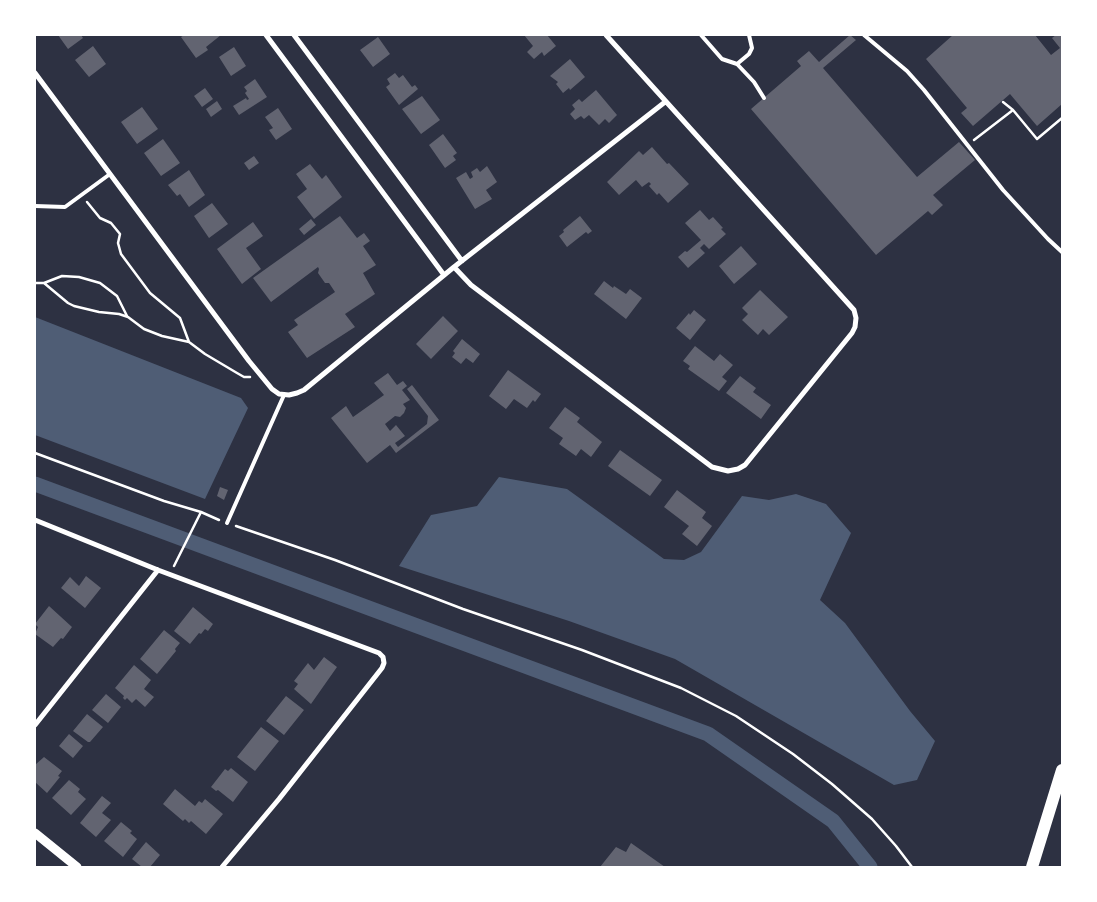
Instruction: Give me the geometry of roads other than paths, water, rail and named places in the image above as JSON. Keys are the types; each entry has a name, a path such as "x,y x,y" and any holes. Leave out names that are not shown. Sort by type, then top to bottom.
{"main road":[{"path":"1032,867 1059,789 1062,770"}],"street":[{"path":"266,35 444,275"},
{"path":"294,35 462,261"},
{"path":"454,267 471,285 712,467 728,471 745,465 856,327 854,310 606,35"},
{"path":"35,73 262,377 272,389 284,394 298,394 304,390 454,267 665,102"},
{"path":"35,520 170,575 379,653 383,658 382,668 279,799 222,867"},
{"path":"35,725 158,570"},
{"path":"35,833 78,867"}],"lane":[{"path":"701,35 722,59 737,64 754,82 764,98"},
{"path":"737,64 750,54 752,48 749,35"},
{"path":"864,35 907,71 969,145 1003,190 1062,252"},
{"path":"35,206 65,207 110,174"},
{"path":"227,523 284,394"}],"water":[{"path":"35,317 241,398 248,408 205,499 35,435"},
{"path":"499,477 567,489 664,559 684,560 701,552 742,496 769,500 796,494 826,504 851,533 820,600 845,623 910,711 935,741 917,780 894,785 675,659 569,621 399,566 431,515 477,506"}],"waterway":[{"path":"35,484 708,734 833,821 870,867"}]}
